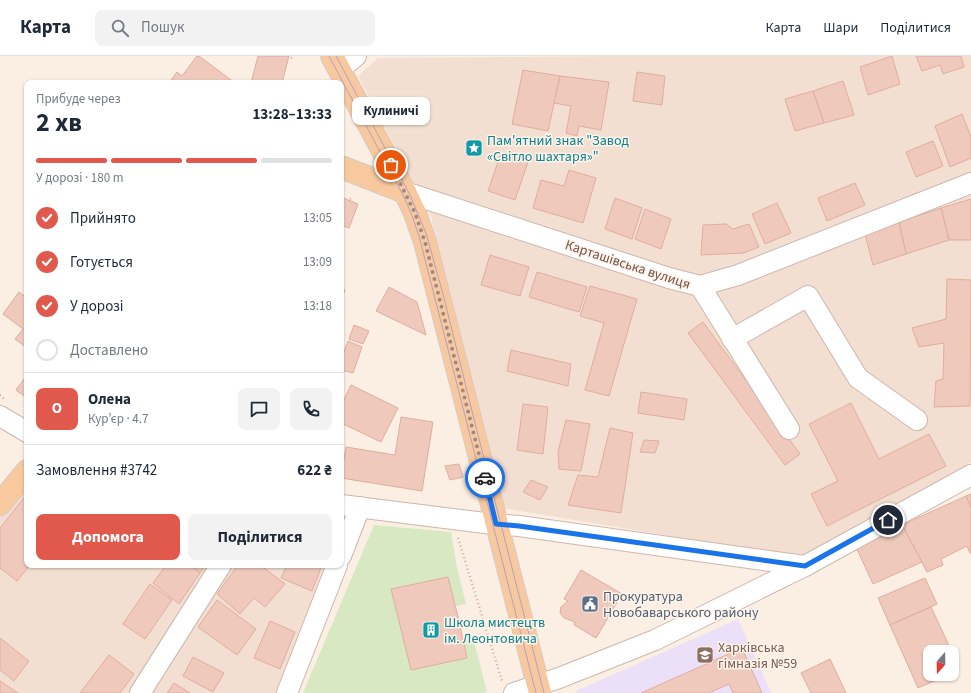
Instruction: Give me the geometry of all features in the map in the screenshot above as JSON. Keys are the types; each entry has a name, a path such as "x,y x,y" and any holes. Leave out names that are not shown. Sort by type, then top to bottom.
{"main road":[{"path":"333,70 339,80"},
{"path":"344,89 405,192 415,213 425,242 539,689"},
{"path":"344,168 405,192"},
{"path":"0,504 24,475"}],"street":[{"path":"333,70 356,56"},
{"name":"Карташівська вулиця","path":"405,192 669,278 700,286 738,275 965,185"},
{"path":"700,286 789,429"},
{"path":"732,339 808,296 858,378 917,420"},
{"path":"0,416 24,430"},
{"path":"509,689 539,689 655,640 805,566 971,475"},
{"path":"344,541 351,506 519,526 805,566"},
{"path":"140,693 219,568"},
{"path":"287,693 336,568"}],"path":[{"path":"458,536 509,689"}],"shaded area":[{"path":"971,56 971,462 804,558 502,508 430,213 358,76 378,58"},
{"path":"24,486 24,568 331,568 279,693 0,693 0,516"},
{"name":"Харківська гімназія №59","path":"738,619 771,693 577,693 576,691"}],"green space":[{"path":"374,525 451,532 457,568 466,604 456,606 447,577 391,590 411,670 467,658 463,640 473,637 487,692 303,693"}],"building":[{"path":"197,56 199,56 231,80 171,80 177,72 182,76"},
{"path":"258,56 289,56 283,80 252,80"},
{"path":"892,56 900,84 868,95 860,67"},
{"path":"916,56 961,56 964,67 943,74 940,65 922,71"},
{"path":"523,70 560,76 548,131 512,124"},
{"path":"637,72 665,76 662,105 633,101"},
{"path":"560,76 609,82 601,130 579,126 577,136 566,133 571,106 554,103"},
{"path":"843,81 854,115 824,123 813,91"},
{"path":"813,91 824,123 795,131 785,99"},
{"path":"962,114 971,137 971,158 950,167 935,126"},
{"path":"933,141 943,166 916,177 906,152"},
{"path":"501,153 528,162 515,200 488,191"},
{"path":"569,170 596,178 583,223 533,208 541,180 564,186"},
{"path":"855,183 865,205 827,221 818,198"},
{"path":"344,198 358,204 349,228 344,226"},
{"path":"615,198 642,208 632,239 605,229"},
{"path":"971,199 971,240 949,240 941,208"},
{"path":"777,203 791,233 765,244 752,214"},
{"path":"941,208 949,240 906,254 899,222"},
{"path":"645,209 671,219 661,249 635,239"},
{"path":"899,222 906,254 873,265 865,234"},
{"path":"726,224 733,229 749,224 759,247 743,253 701,255 703,225"},
{"path":"490,255 529,267 520,296 481,285"},
{"path":"537,272 587,287 579,312 529,297"},
{"path":"947,279 971,280 970,406 934,407 936,381 943,379 944,343 919,347 912,328 946,319"},
{"path":"590,286 637,299 609,396 585,390 604,323 580,316"},
{"path":"389,287 417,302 426,335 376,311"},
{"path":"19,292 24,296 24,346 15,339 23,329 3,314"},
{"path":"703,322 800,454 785,465 688,333"},
{"path":"354,325 369,331 363,344 349,339"},
{"path":"348,341 362,347 353,373 344,371 344,352"},
{"path":"511,350 571,364 568,386 507,371"},
{"path":"24,379 24,396 16,390"},
{"path":"351,385 398,408 381,442 344,424 344,400"},
{"path":"641,392 687,399 684,420 638,413"},
{"path":"851,403 879,459 929,434 946,466 827,526 811,494 838,481 809,424"},
{"path":"523,404 548,407 543,454 517,450"},
{"path":"401,417 433,422 422,491 344,478 344,459 346,447 395,455"},
{"path":"566,420 590,424 581,471 559,469 558,452"},
{"path":"610,428 633,433 621,513 568,505 578,475 598,477"},
{"path":"644,440 659,441 655,453 640,452"},
{"path":"459,464 463,477 450,480 445,466"},
{"path":"531,480 548,487 540,500 523,492"},
{"path":"971,494 971,508 966,496"},
{"path":"966,496 971,508 971,553 967,546 941,559 943,565 927,572 902,525"},
{"path":"24,498 24,568 28,568 17,581 0,568 0,528"},
{"path":"902,525 922,562 873,584 856,547"},
{"path":"164,568 194,568 200,573 179,604 153,583"},
{"path":"194,568 203,568 200,573"},
{"path":"236,568 264,568 285,584 265,607 254,598 240,614 217,594"},
{"path":"286,568 321,568 312,591 281,578"},
{"name":"Прокуратура Новобаварського району","path":"581,570 622,594 596,638 574,625 575,622 564,618 560,613 561,607 568,601 564,599"},
{"name":"Школа мистецтв ім. Леонтовича","path":"448,577 467,658 411,670 391,589"},
{"path":"925,578 937,604 890,625 878,598"},
{"path":"150,584 172,600 145,639 123,624"},
{"path":"217,600 256,629 237,655 198,627"},
{"path":"931,607 949,645 923,645 923,681 934,681 918,688 890,625"},
{"path":"270,621 295,632 280,669 254,658"},
{"path":"0,638 29,661 14,681 0,670"},
{"path":"742,648 762,693 733,693 729,684 709,693 641,693"},
{"path":"109,655 134,674 120,693 80,693"},
{"path":"193,657 224,673 213,692 183,676"},
{"path":"830,659 846,693 811,693 801,673"},
{"path":"0,681 18,693 0,693"},
{"path":"174,683 190,693 167,693"}],"tram line":[{"path":"329,56 342,80"},
{"path":"336,56 409,193 426,233 443,294 544,693"},
{"path":"344,84 403,195 419,236 536,693"}],"way so far":[{"path":"391,165 415,213 425,242 485,478"}],"place":[{"name":"Пам'ятний знак \"Завод «Світло шахтаря»\"","path":"474,148"},
{"name":"Кулиничі","path":"391,165"},
{"name":"Прокуратура Новобаварського району","path":"590,604"},
{"name":"Школа мистецтв ім. Леонтовича","path":"431,630"},
{"name":"Харківська гімназія №59","path":"705,655"}],"route":[{"path":"485,478 496,524 805,566 888,520"}]}
